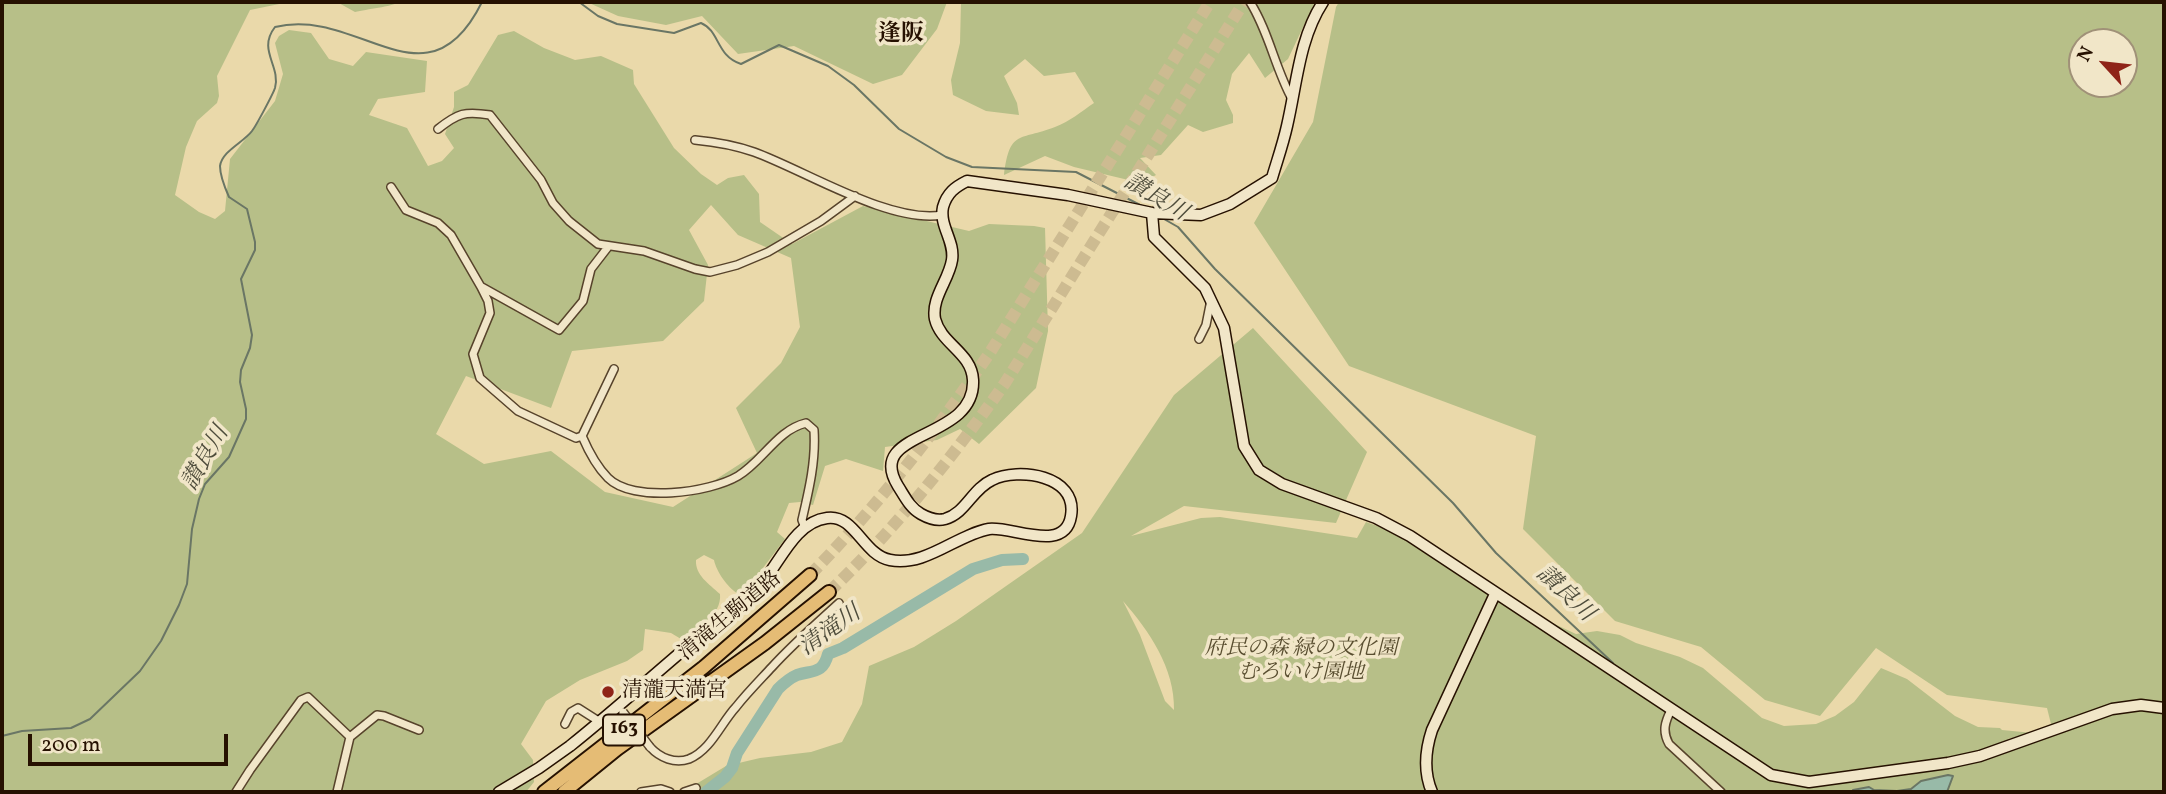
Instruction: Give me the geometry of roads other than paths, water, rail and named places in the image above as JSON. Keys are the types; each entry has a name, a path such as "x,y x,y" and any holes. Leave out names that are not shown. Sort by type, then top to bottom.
{"highway":[{"name":"清滝生駒道路","path":"544,792 704,667 810,575"},
{"name":"清滝生駒道路","path":"564,792 608,756 765,643 829,593"},
{"name":"163","path":"536,792 567,775"}],"street":[{"path":"1250,2 1263,26 1279,75 1292,99"},
{"path":"499,792 539,768 621,709 759,587 805,528 816,520 828,517 840,519 846,522 877,556 901,561 919,558 963,538 992,529 1035,536 1054,535 1064,530 1071,518 1069,498 1054,481 1039,477 1010,476 992,480 980,488 958,512 937,520 910,506 894,480 891,463 897,451 903,445 930,434 953,419 973,391 973,374 967,361 946,339 934,316 935,304 952,265 953,252 943,227 942,215 948,194 967,181 1068,195 1152,213 1201,215 1230,205 1272,178 1287,127 1299,59 1314,16 1323,2"},
{"path":"438,129 453,117 469,112 490,116 541,180 553,203 569,221 598,244 644,251 710,272 737,265 768,251 821,222 855,197"},
{"path":"695,140 726,144 755,152 855,197 927,217 942,215"},
{"path":"391,187 406,210 438,223 451,235 481,286 490,313 473,354 480,378 518,411 576,439 582,436 614,369"},
{"path":"1152,213 1154,237 1205,288 1224,328 1244,446 1258,470 1282,484 1376,518 1410,536 1771,775 1809,782 1960,761 2112,709 2141,705 2164,708"},
{"path":"481,286 559,330 583,301 591,269 608,247"},
{"path":"1199,339 1206,325 1211,300"},
{"path":"582,436 609,480 626,489 655,493 684,492 710,487 738,476 752,466 789,429 806,423 814,430 815,442 814,468 802,520 805,528"},
{"path":"1432,792 1426,773 1426,746 1495,594"},
{"path":"621,709 658,756 686,760 698,754 714,737 734,708 773,666 839,603"},
{"path":"236,792 301,700 308,697 350,737"},
{"path":"565,724 571,712 578,708 600,722"},
{"path":"1671,710 1665,721 1664,735 1669,744 1721,792"},
{"path":"337,792 350,737 377,715 419,730"},
{"path":"684,792 696,788"},
{"path":"641,792 661,789 670,792"}],"waterway":[{"name":"讃良川","path":"2,736 22,731 71,728 90,719 140,671 161,641 179,605 187,584 192,529 199,499 205,484 229,457 246,419 240,382 252,335 241,279 255,250 255,242 247,209 229,197 220,166 229,151 252,131 275,88 275,72 268,43 275,27 306,24 414,53 438,50 461,34 482,2"},
{"name":"讃良川","path":"579,2 598,16 617,24 674,33 701,23 712,32 722,50 741,64 779,45 828,66 854,85 899,129 946,157 972,167 1076,172 1144,207"},
{"name":"讃良川","path":"1164,219 1178,227 1215,269 1453,503 1496,553 1613,663"},
{"name":"清滝川","path":"706,792 732,768 737,753 778,689 787,681 820,668 828,654 843,648 973,569 1002,560 1023,559"}],"tunnel":[{"path":"810,575 904,468 989,354 1210,2"},
{"path":"829,592 922,492 1005,383 1244,2"}],"place":[{"name":"清瀧天満宮","path":"608,692"}],"district":[{"name":"逢阪","path":"901,36"}],"park label":[{"name":"府民の森 緑の文化園 むろいけ園地","path":"1301,662"}]}
